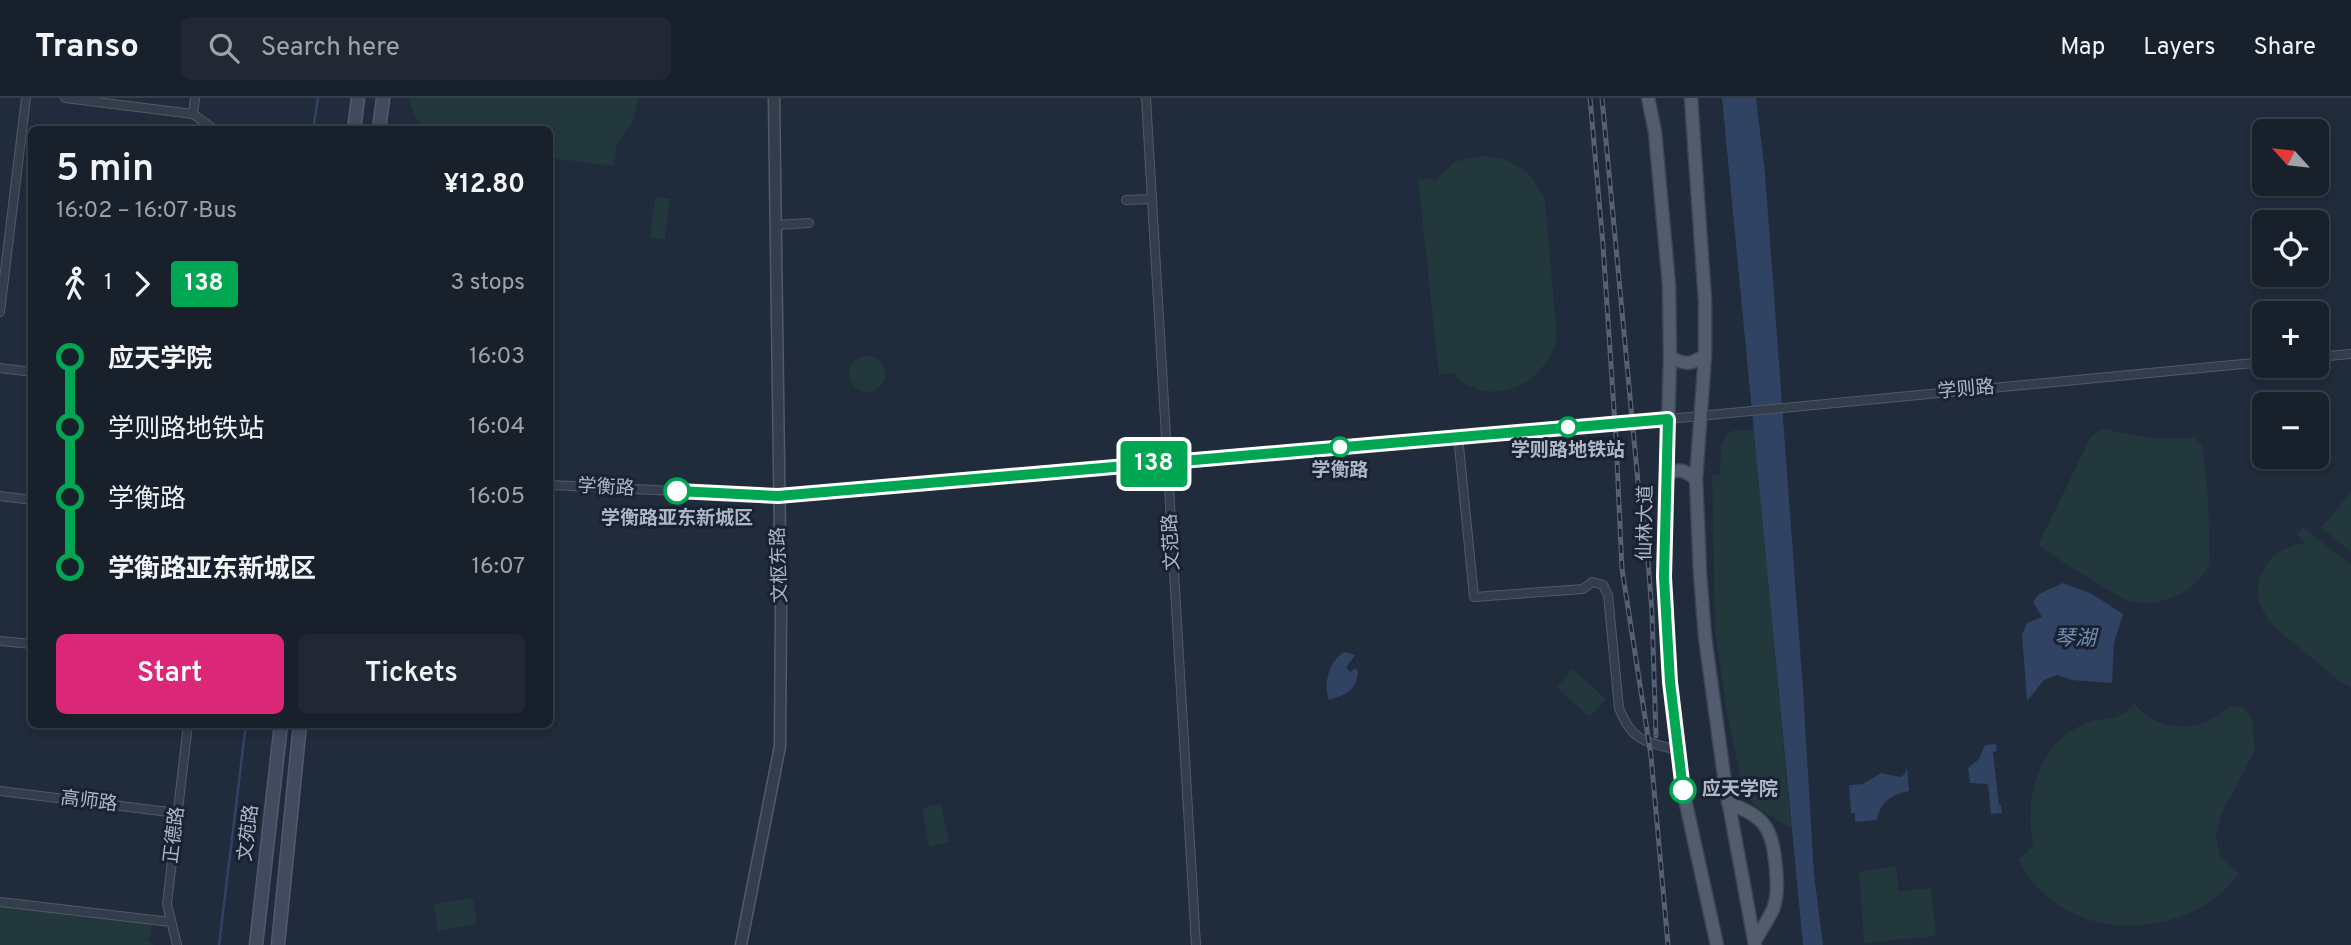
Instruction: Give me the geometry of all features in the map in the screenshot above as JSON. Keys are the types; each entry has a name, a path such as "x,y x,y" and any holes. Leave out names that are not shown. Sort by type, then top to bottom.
{"main road":[{"path":"354,126 358,98"},
{"path":"380,126 383,98"},
{"name":"仙林大道","path":"1648,98 1655,132 1669,285 1670,357 1664,577 1670,682 1683,790 1717,945"},
{"path":"1691,98 1700,204 1706,355 1696,479 1705,637 1728,803 1755,943"},
{"path":"1670,357 1683,364 1694,363 1706,355"},
{"path":"1666,475 1676,469 1684,470 1696,479"},
{"name":"文苑路","path":"256,945 281,728"},
{"name":"文苑路","path":"278,945 300,728"},
{"path":"1728,803 1751,811 1773,838 1776,899 1755,943"}],"street":[{"path":"0,312 4,243 26,98"},
{"path":"65,98 193,114 210,126"},
{"path":"193,114 195,98"},
{"name":"文枢东路","path":"741,945 780,746 781,612 774,98"},
{"name":"文范路","path":"1146,98 1196,945"},
{"path":"1126,200 1152,199"},
{"path":"776,225 809,223"},
{"path":"2329,357 2351,354"},
{"name":"学则路","path":"1668,419 2252,363"},
{"path":"0,368 28,372"},
{"name":"学衡路","path":"553,485 778,496 1668,419"},
{"path":"1458,436 1474,597 1583,589 1592,582 1603,584 1608,595 1619,708 1623,719 1643,741 1678,750"},
{"path":"0,496 28,500"},
{"path":"0,641 28,644"},
{"name":"正德路","path":"177,945 167,904 188,728"},
{"name":"高师路","path":"0,791 177,813"},
{"path":"0,902 171,922"}],"green space":[{"path":"408,98 638,98 632,124 617,143 614,166 553,158 553,126 422,126 414,115"},
{"path":"1485,156 1506,160 1521,168 1531,176 1545,200 1557,338 1551,355 1529,380 1514,388 1499,391 1483,391 1467,385 1453,373 1439,375 1418,180 1433,178 1434,182 1456,161"},
{"path":"655,197 670,199 665,240 650,238"},
{"path":"867,356 880,361 885,374 880,387 867,392 854,387 849,374 854,361"},
{"path":"2104,429 2148,438 2194,438 2202,445 2208,495 2210,565 2198,581 2183,593 2156,603 2129,602 2038,545 2091,436"},
{"path":"1757,430 1756,444 1791,829 1753,805 1741,780 1726,708 1715,630 1712,474 1720,475 1721,446 1727,433"},
{"path":"2351,492 2351,552 2321,528"},
{"path":"2303,527 2351,565 2351,688 2269,620 2258,595 2259,582 2273,557 2293,545 2305,543 2297,535"},
{"path":"1573,669 1606,699 1589,717 1556,687"},
{"path":"2134,703 2155,720 2180,727 2206,722 2229,706 2242,707 2252,717 2255,750 2221,815 2216,835 2220,857 2239,874 2216,897 2188,914 2156,923 2124,926 2092,921 2063,908 2038,888 2019,860 2033,845 2033,791 2046,757 2056,743 2087,723 2123,714"},
{"path":"941,804 949,842 929,846 922,808"},
{"path":"1896,866 1899,891 1931,888 1936,936 1864,943 1859,872"},
{"path":"473,898 477,924 438,931 434,904"},
{"path":"0,905 152,924 150,937 147,938 153,945 0,945"}],"water":[{"path":"1722,98 1756,98 1765,173 1814,874 1823,945 1803,945"},
{"name":"琴湖","path":"2063,583 2092,594 2123,614 2114,643 2112,683 2072,680 2057,675 2044,680 2027,701 2022,635 2027,623 2042,617 2033,602 2039,594"},
{"path":"1345,652 1355,655 1346,668 1351,672 1355,668 1358,671 1355,683 1345,694 1329,700 1327,687 1331,666 1339,655"},
{"path":"1996,744 1997,751 1993,752 2002,813 1991,814 1988,784 1970,783 1968,768 1979,759 1985,745"},
{"path":"1907,768 1909,791 1897,794 1884,803 1877,820 1855,822 1855,813 1851,813 1849,785 1863,784 1881,773 1900,777 1905,774"}],"waterway":[{"path":"314,126 318,98"},
{"path":"219,945 246,728"}],"railway":[{"path":"1590,98 1603,245 1622,569 1651,756 1668,945"},
{"path":"1602,98 1638,482 1647,548 1656,736"}],"bus line":[{"name":"138","path":"677,491 778,496 1668,419 1664,577 1670,682 1683,790"}],"place":[{"name":"学则路地铁站","path":"1568,427"},
{"name":"学衡路","path":"1340,447"},
{"name":"学衡路·亚东新城区","path":"677,491"},
{"name":"应天学院","path":"1683,790"}]}
